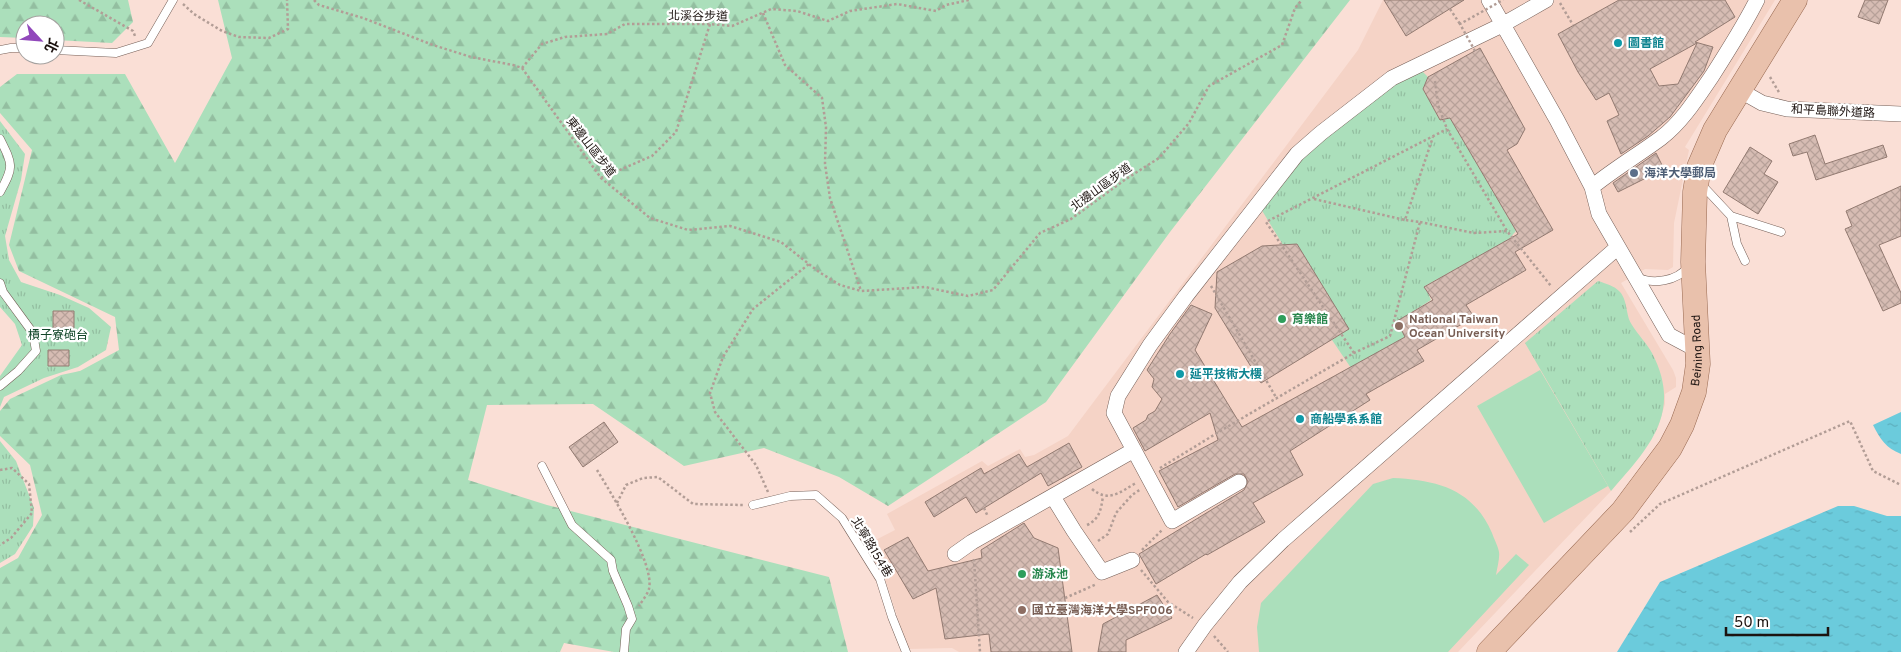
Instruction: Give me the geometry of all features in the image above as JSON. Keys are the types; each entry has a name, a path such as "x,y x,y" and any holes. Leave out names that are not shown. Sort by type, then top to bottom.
{"main road":[{"name":"Beining Road","path":"1489,652 1622,511 1670,448 1682,425 1694,392 1699,351 1693,262 1699,167 1708,143 1738,90 1795,0"}],"street":[{"path":"1489,0 1557,120 1592,187 1599,214 1669,335 1699,351"},
{"path":"1239,482 1172,521 1114,413 1118,396 1150,345 1297,154 1321,133 1392,78 1502,25 1546,0"},
{"path":"1592,187 1610,172 1662,138 1681,119 1699,96 1740,34 1758,0"},
{"name":"和平島聯外道路","path":"1738,90 1762,103 1786,109 1901,114"},
{"path":"1186,652 1240,582 1283,540 1618,246"},
{"path":"955,554 972,542 1134,450"},
{"path":"1053,497 1102,572 1132,560"}],"lane":[{"path":"65,50 116,53 148,44 173,0"},
{"path":"0,50 15,48"},
{"path":"0,139 9,158 11,171 0,192"},
{"path":"1697,180 1731,216 1781,232"},
{"path":"1731,216 1737,244 1745,261"},
{"path":"1634,276 1652,281 1675,278 1693,262"},
{"path":"0,282 3,292 33,333 36,351 18,371 0,386"},
{"path":"542,466 572,525 611,560 613,571 632,619 626,629 624,652"},
{"name":"北寧路154巷","path":"753,505 790,496 816,496 842,518 880,579 906,652"}],"path":[{"path":"79,0 133,31 138,47"},
{"path":"179,0 194,14 222,31 239,37 269,38 288,29 287,0"},
{"path":"314,0 319,5 363,18 433,45 522,68"},
{"name":"北溪谷步道","path":"522,68 542,44 565,37 607,34 625,24 710,24 732,26 771,9 797,11 828,21 850,11 898,4 936,11 946,5 969,0"},
{"name":"北邊山區步道","path":"860,291 925,287 968,296 993,290 1040,233 1071,219 1158,158 1190,124 1210,86 1282,45 1295,8 1302,0"},
{"path":"1460,24 1503,0"},
{"path":"1559,0 1573,25"},
{"path":"1450,9 1475,51"},
{"path":"763,13 785,65 822,98 826,127 825,164 830,198 860,291"},
{"path":"601,178 652,156 676,132 710,24"},
{"name":"東邊山區步道","path":"522,68 601,178 650,218 688,230 730,226 781,242 840,285 860,291"},
{"path":"1434,81 1438,105 1447,129 1507,231 1550,286 1558,280"},
{"path":"1354,353 1266,222 1447,129"},
{"path":"1405,220 1433,137"},
{"path":"1314,199 1405,220 1474,233 1507,231"},
{"path":"1087,550 1108,534 1116,513 1149,479 1227,426 1277,399 1354,353 1390,336 1420,222"},
{"path":"772,500 756,465 715,412 710,394 723,357 753,309 809,264"},
{"path":"1204,273 1277,399"},
{"path":"1625,537 1660,504 1850,421 1874,471 1901,485"},
{"path":"0,470 12,468 29,484 32,513 11,538 0,545"},
{"path":"597,470 640,547 647,574 649,589 632,619"},
{"path":"617,503 626,485 643,478 658,477 693,504 753,505"},
{"path":"1084,479 1085,484 1098,494 1108,497 1149,479"},
{"path":"1074,531 1094,522 1101,513 1103,496"},
{"path":"1172,521 1132,560 1168,602 1205,625 1228,652"},
{"path":"972,542 980,652"},
{"path":"1065,598 1099,583 1105,577 1102,572"}],"shaded area":[{"name":"National Taiwan Ocean University","path":"1383,0 1775,0 1685,147 1689,150 1674,223 1673,267 1668,270 1645,269 1621,283 1676,378 1676,387 1665,394 1665,404 1658,427 1635,462 1611,491 1458,652 959,652 952,648 908,649 884,576 866,545 895,530 887,514 982,461 988,466 1020,449 1025,457 1034,455 1068,436 1358,50"}],"green space":[{"path":"0,0 128,0 133,22 112,43 65,41 65,15 15,15 15,38 0,37"},
{"path":"218,0 1350,0 1170,232 1046,402 888,506 839,477 764,448 684,466 593,404 487,405 468,480 547,505 829,577 848,652 614,652 564,643 560,652 0,652 0,568 18,558 42,515 30,465 0,436 0,411 10,399 61,375 80,371 119,350 115,317 19,271 9,245 32,150 0,113 0,87 17,74 125,74 175,163 232,58"},
{"path":"1418,67 1428,77 1423,89 1440,120 1450,118 1516,231 1508,240 1425,286 1431,300 1398,321 1405,337 1351,368 1332,340 1348,329 1297,244 1283,245 1258,204 1300,151"},
{"name":"槓子寮砲台","path":"0,121 25,154 21,180 5,236 9,260 21,282 60,295 89,308 111,327 106,350 78,367 44,378 4,397 0,407 0,376 22,345 15,324 0,307"},
{"path":"1598,281 1610,285 1622,294 1630,322 1652,353 1661,374 1664,393 1663,411 1649,444 1638,460 1611,491 1525,343"},
{"path":"1540,370 1608,486 1544,523 1477,406"},
{"path":"0,441 16,461 34,508 33,526 15,554 0,563"},
{"path":"1393,478 1424,481 1439,485 1464,497 1475,506 1484,518 1498,547 1499,557 1496,575 1516,554 1529,565 1448,652 1259,652 1257,627 1261,603 1373,484"}],"water":[{"path":"1901,412 1901,454 1891,449 1884,442 1873,425"},
{"path":"1838,506 1854,506 1887,516 1901,516 1901,652 1617,652 1660,582"}],"building":[{"path":"1384,0 1464,0 1406,36"},
{"path":"1619,0 1725,0 1735,17 1695,42 1713,47 1704,71 1670,117 1648,136 1621,154 1607,121 1619,115 1609,93 1596,100 1578,72 1558,34","holes":["1697,43 1678,84 1659,86 1650,69"]},
{"path":"1865,0 1888,0 1879,24 1858,17"},
{"path":"1480,48 1525,129 1517,144 1507,150 1553,230 1515,252 1526,270 1466,305 1474,317 1417,350 1424,361 1366,394 1370,400 1290,451 1303,475 1253,503 1265,522 1156,584 1139,554 1244,490 1248,482 1244,474 1235,474 1178,507 1159,471 1218,440 1210,413 1145,451 1133,428 1146,420 1148,415 1155,411 1162,399 1152,387 1154,379 1147,370 1191,305 1212,314 1195,350 1242,427 1405,337 1397,321 1433,300 1424,287 1518,234 1450,118 1440,120 1423,89 1428,77"},
{"path":"1815,135 1825,164 1883,145 1887,157 1816,180 1807,152 1793,156 1789,144"},
{"path":"1750,147 1772,161 1764,174 1778,182 1758,214 1723,192"},
{"path":"1656,153 1664,169 1618,192 1613,183"},
{"path":"1901,186 1901,236 1879,245 1901,293 1901,303 1883,311 1845,229 1852,226 1846,211"},
{"name":"育樂館","path":"1297,244 1349,329 1261,383 1215,308 1217,272 1262,246"},
{"path":"53,311 74,311 74,328 53,328"},
{"path":"48,350 69,350 69,366 48,366"},
{"path":"604,422 618,442 583,467 569,447"},
{"path":"1069,443 1082,467 1048,486 1041,473 976,513 966,497 934,517 925,502 981,468 984,474 1019,454 1027,467"},
{"name":"游泳池","path":"1024,523 1034,538 1058,548 1072,652 991,652 989,634 945,639 936,588 913,599 884,550 908,537 928,571 982,558 981,550"},
{"path":"1157,595 1172,618 1126,640 1126,652 1098,652 1103,624"}],"place":[{"name":"圖書館","path":"1618,43"},
{"name":"海洋大學郵局","path":"1634,173"},
{"name":"育樂館","path":"1282,319"},
{"name":"National Taiwan Ocean University","path":"1399,326"},
{"name":"延平技術大樓","path":"1180,374"},
{"name":"商船學系系館","path":"1300,419"},
{"name":"游泳池","path":"1022,574"},
{"name":"國立臺灣海洋大學SPF006","path":"1022,610"}]}
